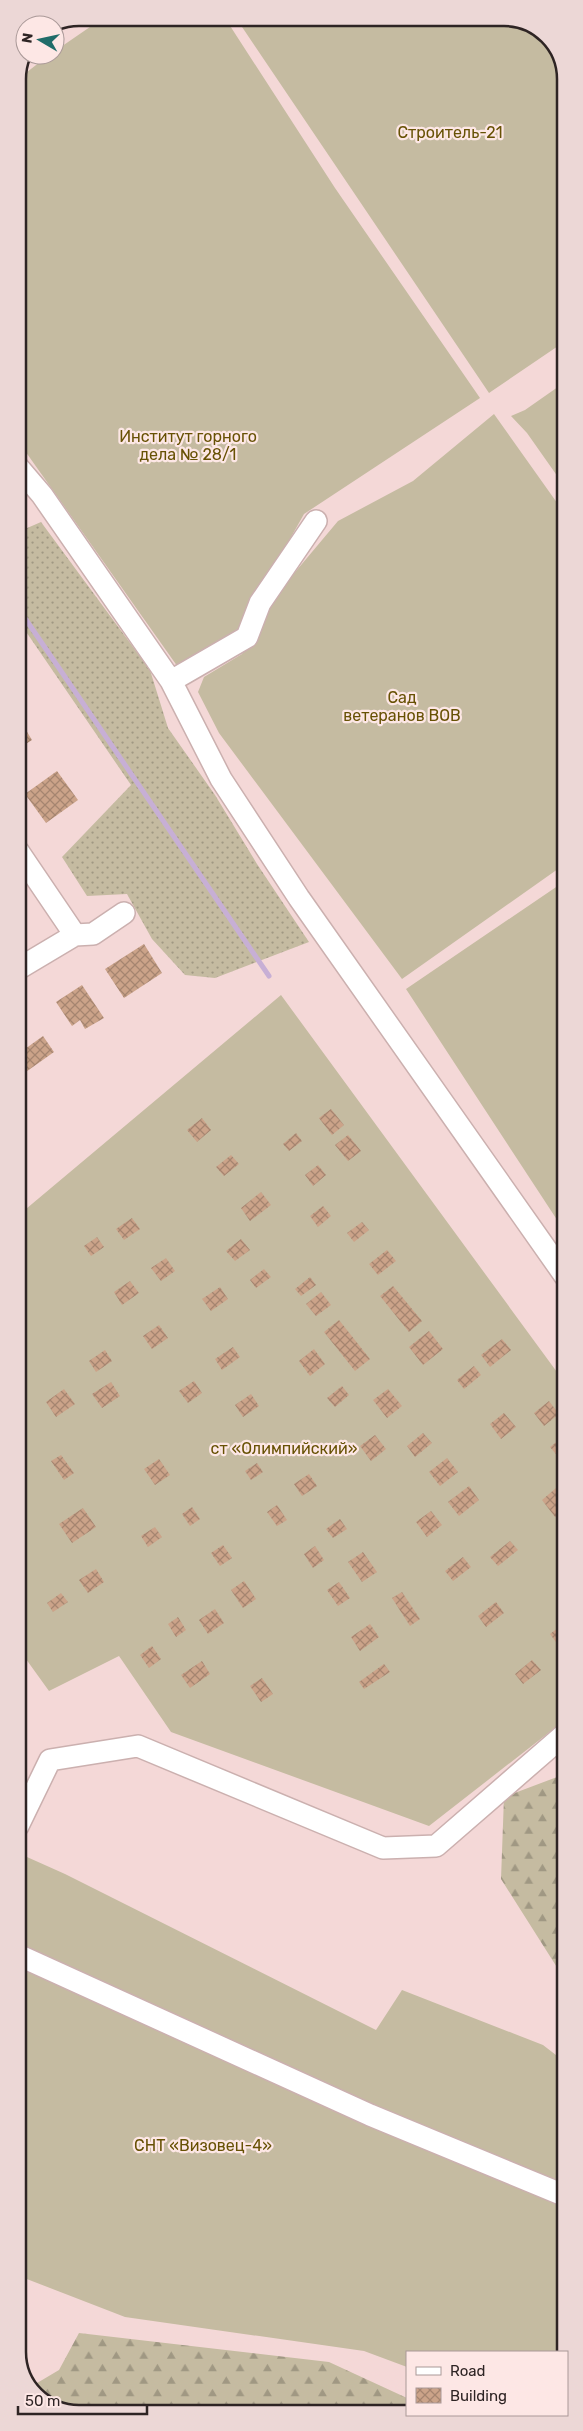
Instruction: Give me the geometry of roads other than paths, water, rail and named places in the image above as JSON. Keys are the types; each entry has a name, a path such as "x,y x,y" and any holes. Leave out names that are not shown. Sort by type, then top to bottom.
{"street":[{"path":"26,476 42,495 171,681 221,779 299,898 557,1265"},
{"path":"171,681 247,637 260,603 316,521"},
{"path":"26,863 75,935"},
{"path":"26,964 75,935 93,934 124,913"},
{"path":"26,1810 50,1760 138,1746 384,1848 436,1846 557,1741"},
{"path":"26,1959 370,2115 557,2192"}],"waterway":[{"path":"26,620 269,976"}],"park label":[{"name":"Строитель-21","path":"450,132"},
{"name":"Институт горного дела № 28/1","path":"188,445"},
{"name":"Сад ветеранов ВОВ","path":"402,706"},
{"name":"ст «Олимпийский»","path":"284,1448"},
{"name":"СНТ «Визовец-4»","path":"203,2145"}]}
